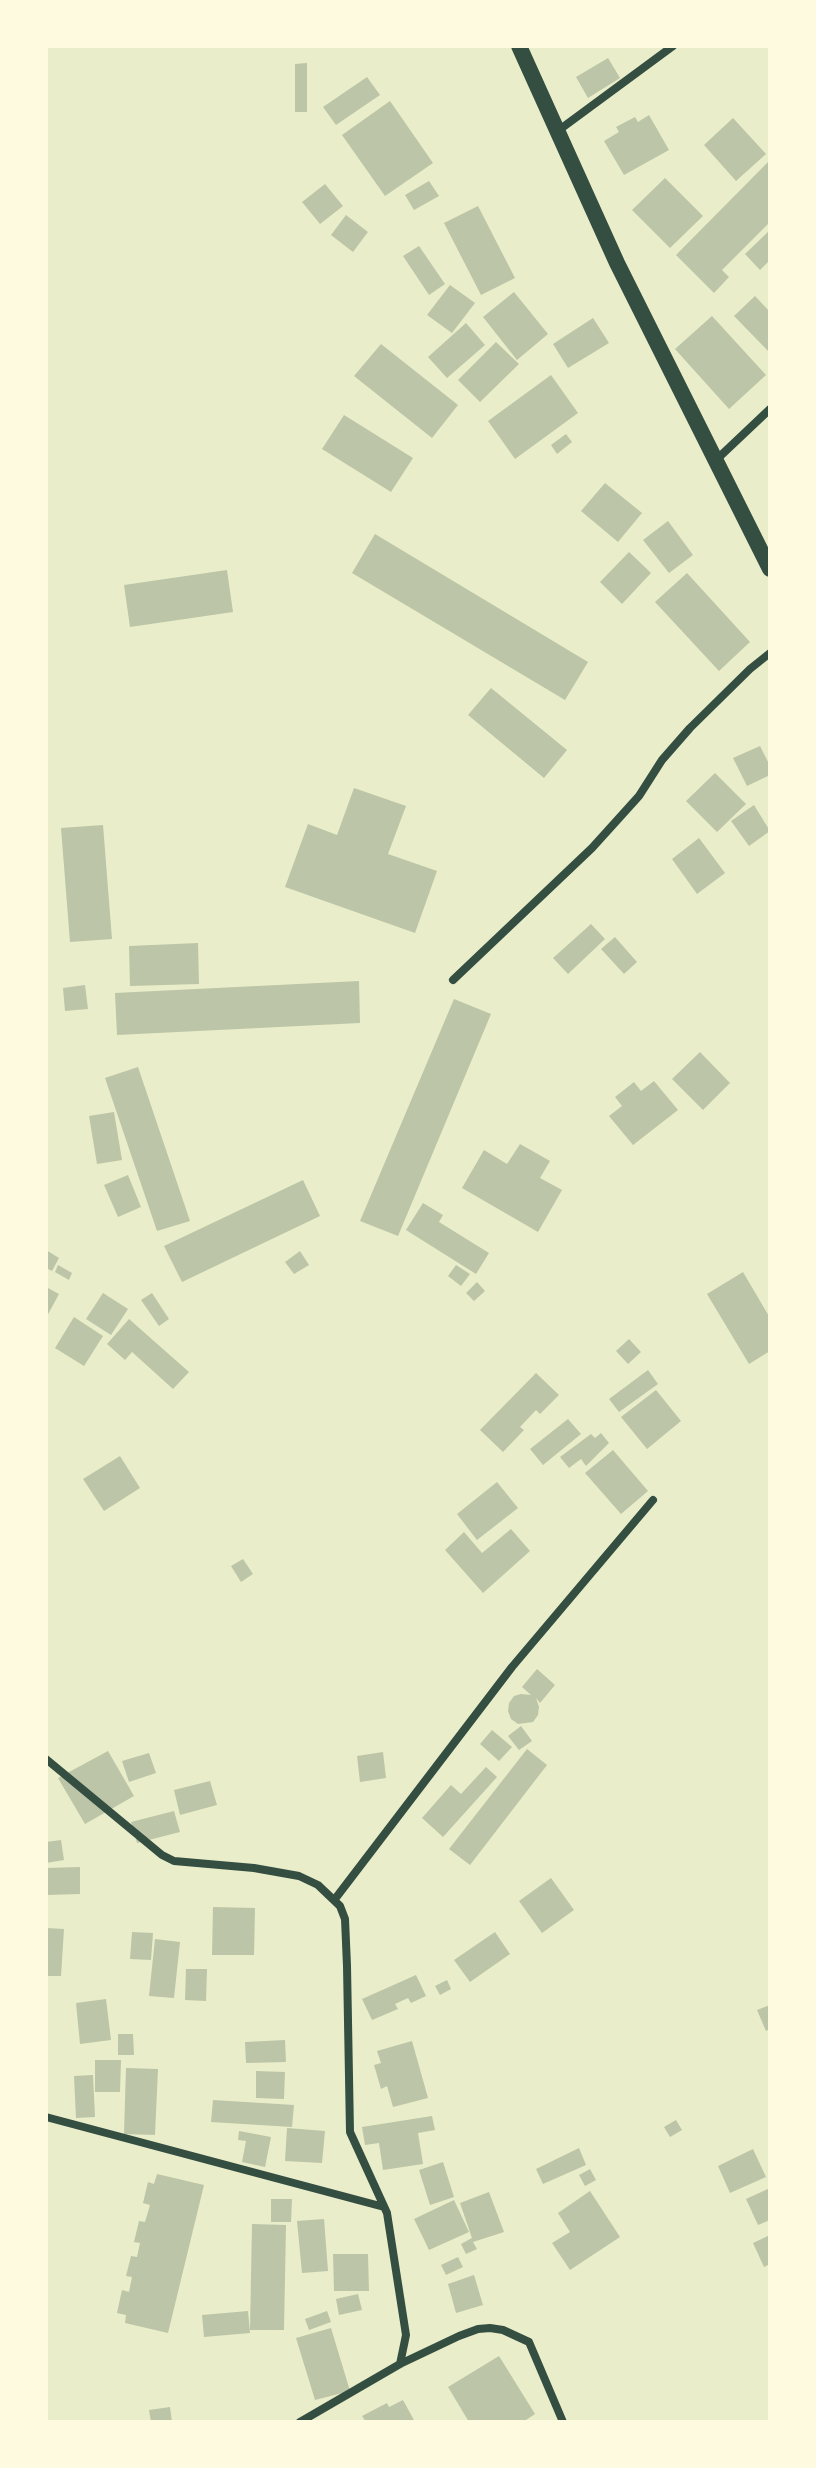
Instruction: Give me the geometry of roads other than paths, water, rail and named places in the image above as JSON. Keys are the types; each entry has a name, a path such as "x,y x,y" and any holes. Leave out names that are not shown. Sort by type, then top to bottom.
{"main road":[{"path":"519,46 617,263 770,569"}],"street":[{"path":"559,130 673,46"},
{"path":"715,461 770,409"},
{"path":"453,980 592,848 639,796 662,760 690,728 770,653"},
{"path":"335,1899 512,1667 653,1500"},
{"path":"46,1759 162,1855 174,1861 254,1868 299,1876 318,1885 335,1899 345,1919 350,2132 387,2213 406,2335 400,2364"},
{"path":"46,2117 384,2207"},
{"path":"300,2422 400,2364 478,2329 503,2330 529,2342 563,2422"}]}
